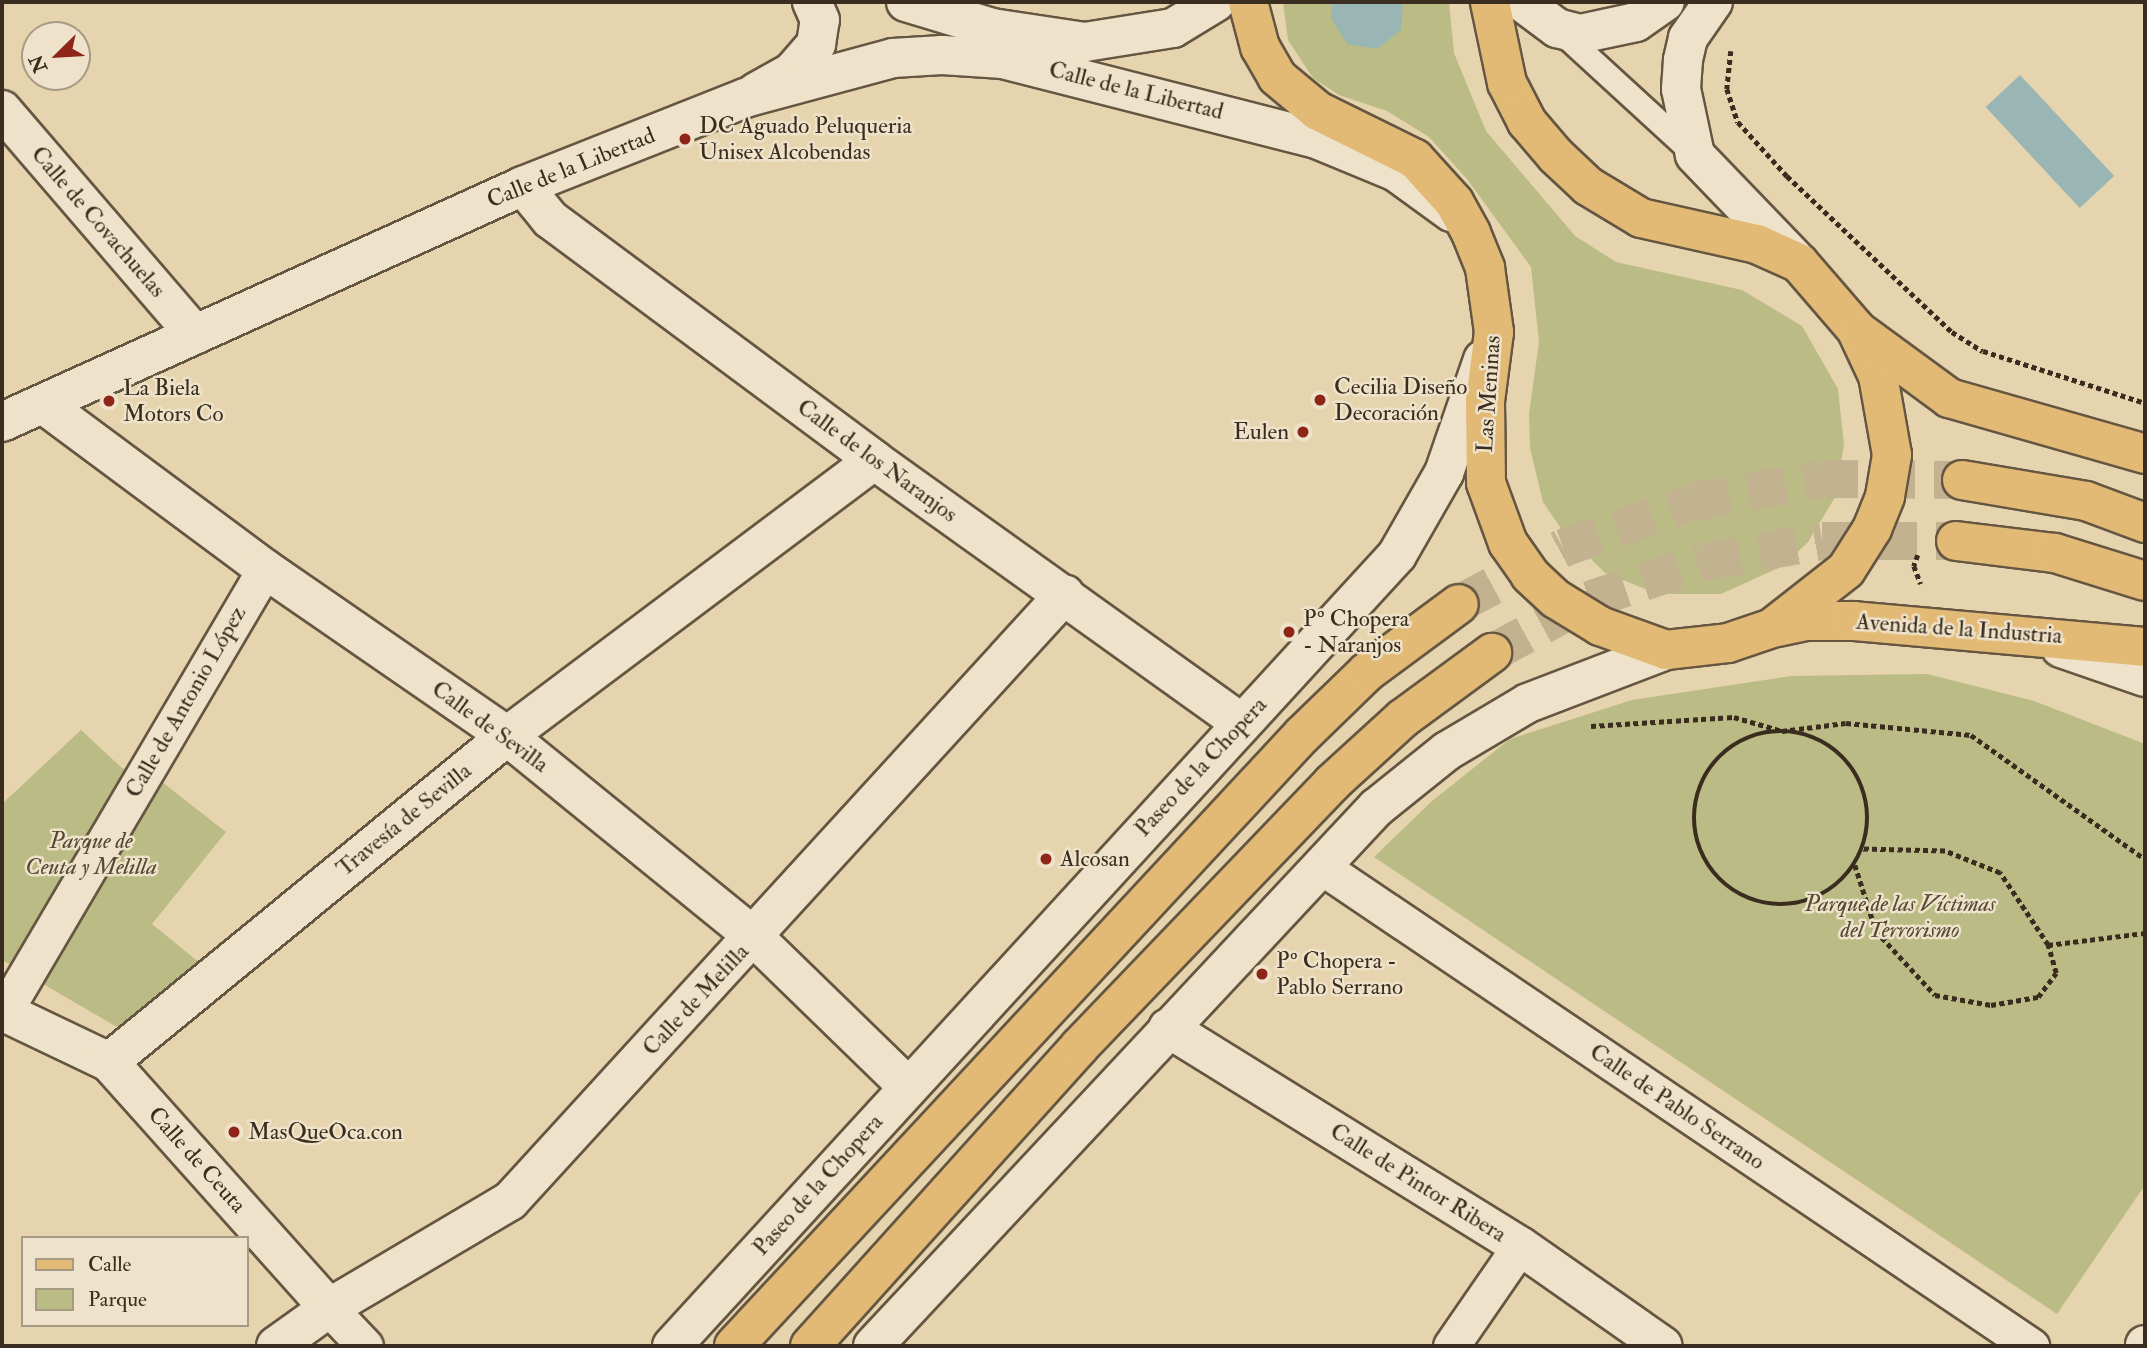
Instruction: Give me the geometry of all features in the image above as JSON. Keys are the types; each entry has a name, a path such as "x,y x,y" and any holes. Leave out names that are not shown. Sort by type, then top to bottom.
{"main road":[{"name":"Las Meninas","path":"1248,2 1260,47 1277,77 1318,111 1415,159 1454,202 1471,233 1485,268 1494,332 1484,452 1486,483 1508,543 1530,575 1556,599 1600,626 1667,650 1728,643 1772,628 1846,570 1872,529 1885,496 1892,455 1878,376 1856,330 1799,263 1757,244 1641,218 1588,186 1527,121 1499,58 1490,2"},
{"path":"1856,330 1950,398 2145,454"},
{"path":"1962,480 2086,501 2145,523"},
{"path":"1956,541 2055,553 2145,581"},
{"path":"734,1346 1302,735 1367,672 1459,604"},
{"name":"Avenida de la Industria","path":"1772,628 1807,621 1854,621 2025,638 2069,638 2145,647"},
{"path":"810,1346 1080,1046 1323,793 1402,719 1492,653"}],"street":[{"path":"745,98 792,72 816,44 820,20 812,2"},
{"path":"906,2 992,27 1085,42 1172,28 1216,2"},
{"path":"1522,2 1557,28 1580,34 1636,22 1665,2"},
{"path":"1713,2 1688,38 1683,60 1681,89 1695,156 1799,263"},
{"name":"Calle de la Libertad","path":"2,422 523,186 745,98 893,58 942,55 1003,59 1266,123 1365,156 1443,204 1471,233"},
{"name":"Calle de Covachuelas","path":"2,110 195,334"},
{"name":"Calle de los Naranjos","path":"523,186 550,219 874,460 1242,723"},
{"name":"Paseo de la Chopera","path":"672,1346 1397,555 1426,509 1494,332"},
{"name":"Calle de Sevilla","path":"43,404 265,569 507,736 754,937 908,1087"},
{"name":"Travesía de Sevilla","path":"109,1062 507,736 874,460"},
{"name":"Calle de Antonio López","path":"2,1013 265,569"},
{"name":"Calle de Melilla","path":"276,1346 329,1308 510,1201 1065,594"},
{"path":"2025,638 2145,677"},
{"path":"873,1346 1376,808 1447,751 1528,703 1667,650"},
{"name":"Calle de Pablo Serrano","path":"1322,867 2031,1346"},
{"name":"Calle de Ceuta","path":"2,1013 109,1062 365,1346"},
{"name":"Calle de Pintor Ribera","path":"1168,1028 1520,1246 1663,1346"},
{"path":"1451,1346 1520,1246"}],"lane":[{"path":"1557,28 1695,156"}],"path":[{"path":"1731,47 1727,89 1738,122 1787,176 1952,332 1983,351 2145,403"},
{"path":"1588,726 1734,717 1782,731 1808,735 1832,747 1850,766 1863,789 1868,815 1862,849 1855,865 1838,885 1815,899 1790,906 1764,904 1739,895 1704,860 1694,816 1707,772 1739,742 1782,731 1846,723 1971,735 2145,859"},
{"path":"1855,865 1876,931 1935,995 1991,1005 2038,997 2056,973 2048,945 2000,873 1945,850 1862,849"},
{"path":"2048,945 2145,933"}],"green space":[{"path":"1283,2 1449,2 1454,53 1486,131 1575,236 1616,262 1742,290 1802,326 1838,389 1844,445 1834,499 1808,542 1783,566 1721,594 1658,594 1605,573 1562,530 1543,502 1530,448 1529,414 1539,342 1531,267 1467,179 1429,137 1387,111 1339,95 1313,78 1288,40"},
{"name":"Parque de las Víctimas del Terrorismo","path":"1927,674 2034,701 2145,744 2145,1185 2057,1314 1374,857 1432,801 1510,739 1632,700 1791,676"},
{"name":"Parque de Ceuta y Melilla","path":"81,730 122,768 162,782 226,832 152,924 206,968 129,1034 2,960 2,804"}],"water":[{"path":"1332,2 1403,2 1401,30 1377,49 1347,44 1331,18"},
{"path":"2020,75 2114,176 2080,208 1986,107"}],"tunnel":[{"path":"1459,604 1563,548 1692,502 1820,479 1962,480"},
{"path":"1492,653 1589,600 1703,562 1822,541 1956,541"}],"place":[{"name":"DC Aguado Peluqueria Unisex Alcobendas","path":"685,139"},
{"name":"Cecilia Diseño Decoración","path":"1320,400"},
{"name":"La Biela Motors Co","path":"109,401"},
{"name":"Eulen","path":"1303,432"},
{"name":"Pº Chopera - Naranjos","path":"1289,632"},
{"name":"Alcosan","path":"1046,859"},
{"name":"Pº Chopera - Pablo Serrano","path":"1262,974"},
{"name":"MasQueOca.con","path":"234,1132"}]}
